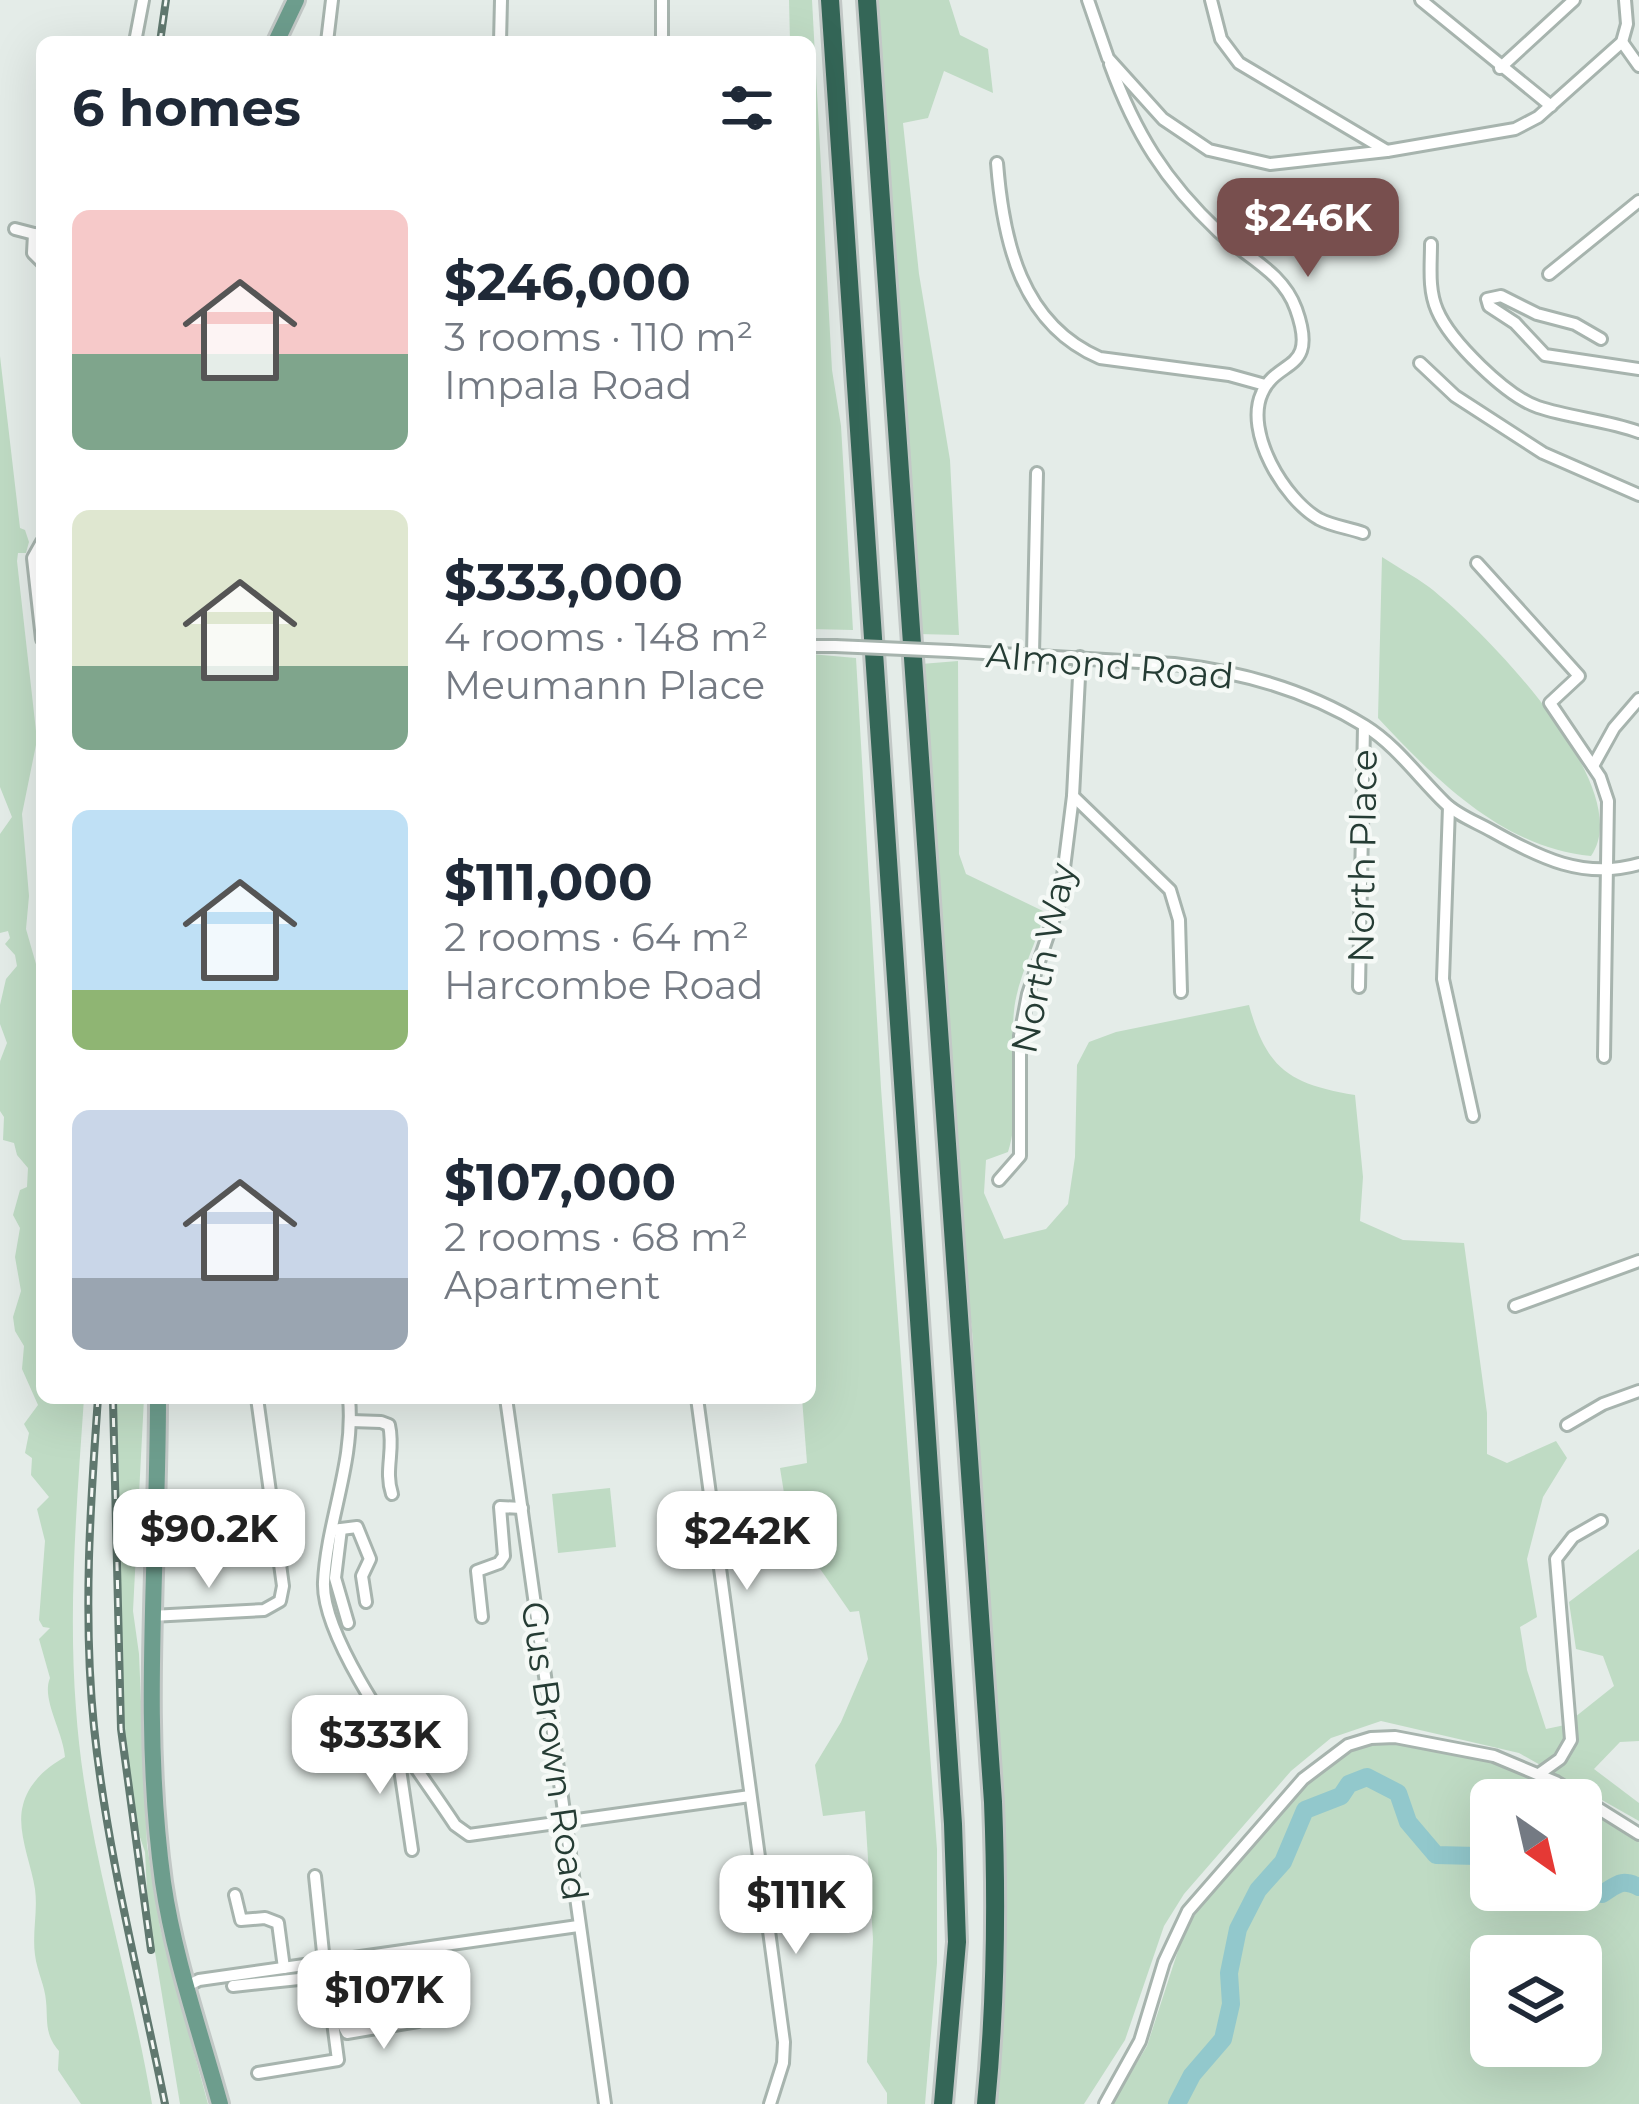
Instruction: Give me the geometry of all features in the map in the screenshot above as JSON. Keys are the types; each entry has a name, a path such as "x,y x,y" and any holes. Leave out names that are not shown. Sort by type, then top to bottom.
{"highway":[{"path":"830,0 953,1823 957,1942 943,2104"},
{"path":"867,0 993,1802 998,1924 986,2104"}],"main road":[{"path":"279,36 296,0"},
{"path":"158,1404 151,1616 163,1876 220,2104"}],"street":[{"path":"136,36 143,0"},
{"path":"328,36 332,0"},
{"path":"500,36 501,0"},
{"path":"662,0 662,36"},
{"path":"1088,0 1138,132 1163,171 1220,232 1275,275 1294,304 1302,335 1300,351 1294,363 1265,386 1257,422 1282,481 1318,518 1363,532"},
{"path":"1211,0 1221,39 1239,63 1387,151"},
{"path":"1421,0 1551,106"},
{"path":"1500,68 1574,0"},
{"path":"1108,58 1163,118 1209,150 1270,164 1387,151 1515,129 1551,106 1622,42 1627,24 1625,0"},
{"path":"1622,42 1639,66"},
{"path":"997,163 1001,216 1017,270 1033,303 1067,339 1100,358 1229,375 1265,386"},
{"path":"1549,274 1639,201"},
{"path":"15,229 36,234"},
{"path":"1431,244 1436,309 1452,334 1496,379 1540,408 1639,432"},
{"path":"1601,339 1501,296 1487,299 1489,306 1515,323 1545,355 1639,369"},
{"path":"1420,363 1455,396 1543,453 1639,495"},
{"path":"1033,654 1037,473"},
{"path":"36,552 32,558 36,590"},
{"path":"1477,563 1577,672 1579,680 1550,703 1593,766 1608,801 1604,1057"},
{"name":"Almond Road","path":"816,646 1080,657 1240,675 1309,696 1364,726 1399,753 1449,807 1546,859 1584,870 1610,871 1639,864"},
{"name":"North Way","path":"999,1180 1020,1156 1022,1019 1060,900 1073,796 1080,657"},
{"path":"1593,766 1614,728 1639,699"},
{"name":"North Place","path":"1359,987 1364,726"},
{"path":"1073,796 1170,890 1179,920 1181,992"},
{"path":"1449,807 1443,979 1473,1116"},
{"path":"1514,1306 1639,1262"},
{"path":"1567,1425 1603,1404 1639,1391"},
{"path":"151,1616 273,1608 280,1601 283,1586 258,1404"},
{"path":"348,1623 335,1578 350,1404"},
{"name":"Gus Brown Road","path":"507,1404 604,2104"},
{"path":"698,1404 784,2042 783,2063 770,2104"},
{"path":"351,1421 389,1425 393,1451 387,1474 392,1495"},
{"path":"482,1617 477,1571 504,1556 500,1507 522,1508"},
{"path":"1538,1774 1560,1759 1571,1740 1556,1559 1573,1537 1601,1521"},
{"path":"338,1530 357,1527 362,1531 370,1559 362,1576 366,1602"},
{"path":"338,1530 324,1577 326,1607 354,1668 462,1832 470,1835 750,1796"},
{"path":"1105,2104 1140,2041 1164,1962 1188,1911 1270,1814 1348,1745 1395,1737 1494,1756 1538,1774 1639,1834"},
{"path":"401,1743 412,1850"},
{"path":"314,1876 343,2032 418,2021 416,1949"},
{"path":"235,1895 241,1920 265,1918 278,1923 292,1971"},
{"path":"233,1986 328,1962 578,1927"},
{"path":"187,1986 292,1971 328,1984 338,2060 258,2073"},
{"path":"336,2002 416,1991"}],"green space":[{"path":"789,0 812,0 814,36 790,36"},
{"path":"878,0 949,0 960,35 988,49 993,93 944,71 928,118 903,123 919,274 950,460 959,635 918,634"},
{"path":"816,74 832,370 841,426 853,630 816,629"},
{"path":"0,356 20,528 29,542 17,561 36,731 22,814 29,896 26,929 36,964 36,1400 22,1369 24,1346 13,1317 21,1291 15,1257 20,1228 13,1215 20,1190 27,1187 28,1168 14,1143 3,1140 0,1111 0,1061 7,1043 0,1005 6,979 17,966 5,944 8,931 0,933 0,834 12,817 0,787"},
{"path":"1382,557 1429,587 1483,636 1516,671 1575,751 1593,790 1600,826 1591,856 1529,840 1500,825 1447,786 1378,718"},
{"path":"816,655 856,658 881,1088 937,1849 937,1963 925,2104 887,2104 887,2093 867,2062 873,1939 865,1811 823,1816 815,1765 841,1722 868,1659 859,1611 850,1612 789,1524 780,1468 807,1463 802,1404 816,1404"},
{"path":"958,661 959,854 966,874 1045,912 1014,1011 1015,1101 1008,1152 986,1160 984,1193 1004,1239 1046,1229 1068,1204 1075,1157 1077,1065 1089,1042 1116,1032 1249,1005 1264,1045 1284,1070 1314,1085 1355,1095 1363,1177 1360,1221 1403,1240 1464,1243 1487,1413 1487,1454 1507,1463 1556,1441 1567,1458 1543,1497 1527,1559 1537,1617 1520,1627 1527,1670 1546,1729 1565,1725 1614,1686 1603,1656 1576,1649 1569,1602 1639,1549 1639,1741 1620,1742 1594,1769 1639,1803 1639,1821 1602,1800 1602,1779 1565,1779 1519,1753 1381,1721 1331,1738 1291,1771 1184,1894 1164,1926 1125,2040 1084,2104 993,2104 973,1340 961,1232 921,664"},
{"path":"84,1404 73,1592 76,1709 98,1858 152,2104 81,2104 58,2070 59,2051 49,2033 35,1955 35,1889 21,1825 23,1805 34,1782 65,1757 39,1639 50,1628 39,1620 45,1541 37,1509 49,1497 31,1475 32,1458 25,1453 29,1433 24,1424 38,1405"},
{"path":"116,1404 144,1404 133,1611 147,1845 160,1927 208,2104 180,2104 148,1910 145,1852 132,1814 122,1722"},
{"path":"610,1488 616,1547 558,1553 552,1494"},
{"path":"1372,1743 1449,1752 1535,1779 1470,1779 1470,1911 1602,1911 1602,1819 1639,1840 1639,2104 1112,2104 1147,2046 1186,1926 1287,1802 1322,1767"}],"waterway":[{"path":"1177,2104 1192,2075 1223,2039 1238,1929 1258,1890 1283,1862 1305,1810 1341,1796 1349,1784 1367,1777 1398,1793 1408,1822 1436,1855 1470,1856"},
{"path":"1602,1894 1623,1883 1639,1887"}],"railway":[{"path":"161,36 166,0"},
{"path":"98,1404 88,1604 94,1727 116,1869 165,2104"},
{"path":"113,1404 121,1729 151,1950"}]}
